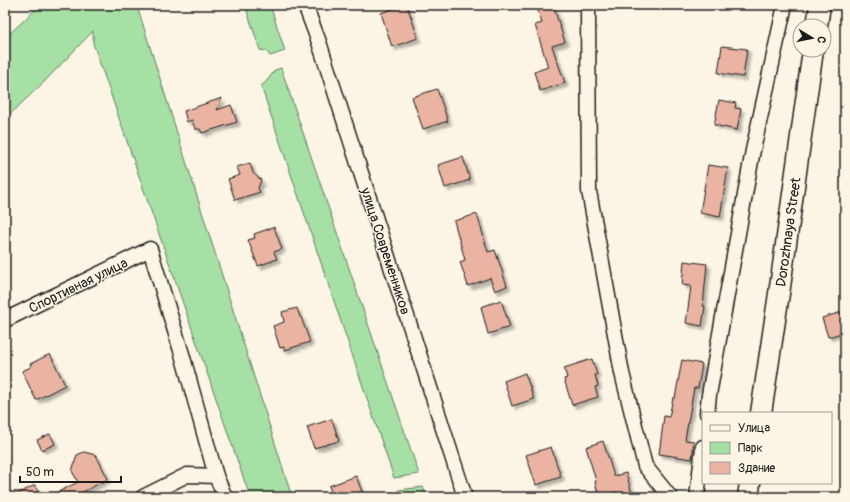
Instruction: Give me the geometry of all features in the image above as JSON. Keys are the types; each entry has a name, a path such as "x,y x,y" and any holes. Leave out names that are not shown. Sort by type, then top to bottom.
{"street":[{"name":"улица Современников","path":"305,5 319,42 465,497"},
{"path":"588,5 589,191 622,373 645,466 670,497"},
{"path":"707,412 753,150 785,5"},
{"path":"818,18 820,5"},
{"name":"Dorozhnaya Street","path":"761,412 812,58"},
{"name":"Спортивная улица","path":"5,320 150,249 182,354 216,476"},
{"path":"697,497 702,455"},
{"path":"143,497 187,475 216,476 225,497"},
{"path":"748,497 750,484"}],"green space":[{"path":"40,5 136,5 292,497 250,497 93,43 93,31 44,82 5,119 5,38"},
{"path":"245,5 270,5 285,51 270,56 266,51 260,50"},
{"path":"281,68 419,474 394,478 261,86 275,70"},
{"path":"423,487 427,497 400,497 398,490"}],"building":[{"path":"407,5 418,38 392,47 381,13"},
{"path":"536,5 553,5 565,42 552,46 565,83 540,91 534,72 548,67 535,25 542,23"},
{"path":"722,46 747,49 743,77 718,73"},
{"path":"437,89 448,121 423,129 412,97"},
{"path":"222,98 217,110 231,105 237,122 202,133 200,129 195,129 192,120 187,122 184,111"},
{"path":"719,100 736,103 735,108 741,109 737,130 714,125"},
{"path":"463,157 470,180 445,188 438,165"},
{"path":"250,163 253,173 261,180 258,188 260,192 235,200 228,179 240,175 237,167"},
{"path":"708,165 728,168 720,217 700,213"},
{"path":"477,214 488,252 495,250 507,286 495,291 490,278 468,286 460,262 465,260 454,221"},
{"path":"274,227 282,249 274,252 277,259 258,266 248,240 255,238 254,234"},
{"path":"684,261 707,264 703,306 705,306 702,326 686,323 691,286 682,285"},
{"path":"501,300 510,327 488,334 481,307"},
{"path":"297,308 310,342 285,350 284,347 280,348 273,326 284,322 282,312"},
{"path":"845,311 845,332 828,337 822,318"},
{"path":"50,354 65,385 36,400 22,371 31,367 30,364"},
{"path":"592,359 597,375 595,375 598,386 595,387 598,397 572,405 564,379 567,378 564,368"},
{"path":"682,360 702,364 698,388 694,388 685,440 694,441 692,459 659,454 664,416 669,417 673,398 675,398"},
{"path":"525,373 534,399 512,406 504,381"},
{"path":"332,419 339,441 314,448 307,427"},
{"path":"50,434 55,444 42,450 37,440"},
{"path":"603,441 614,476 626,473 633,497 619,497 617,492 599,497 586,447"},
{"path":"551,447 561,477 536,485 526,455"},
{"path":"84,452 96,455 108,479 73,497 48,497 78,482 72,471 77,455"},
{"path":"356,476 364,497 333,497 329,486"},
{"path":"35,485 41,497 11,497"}]}
